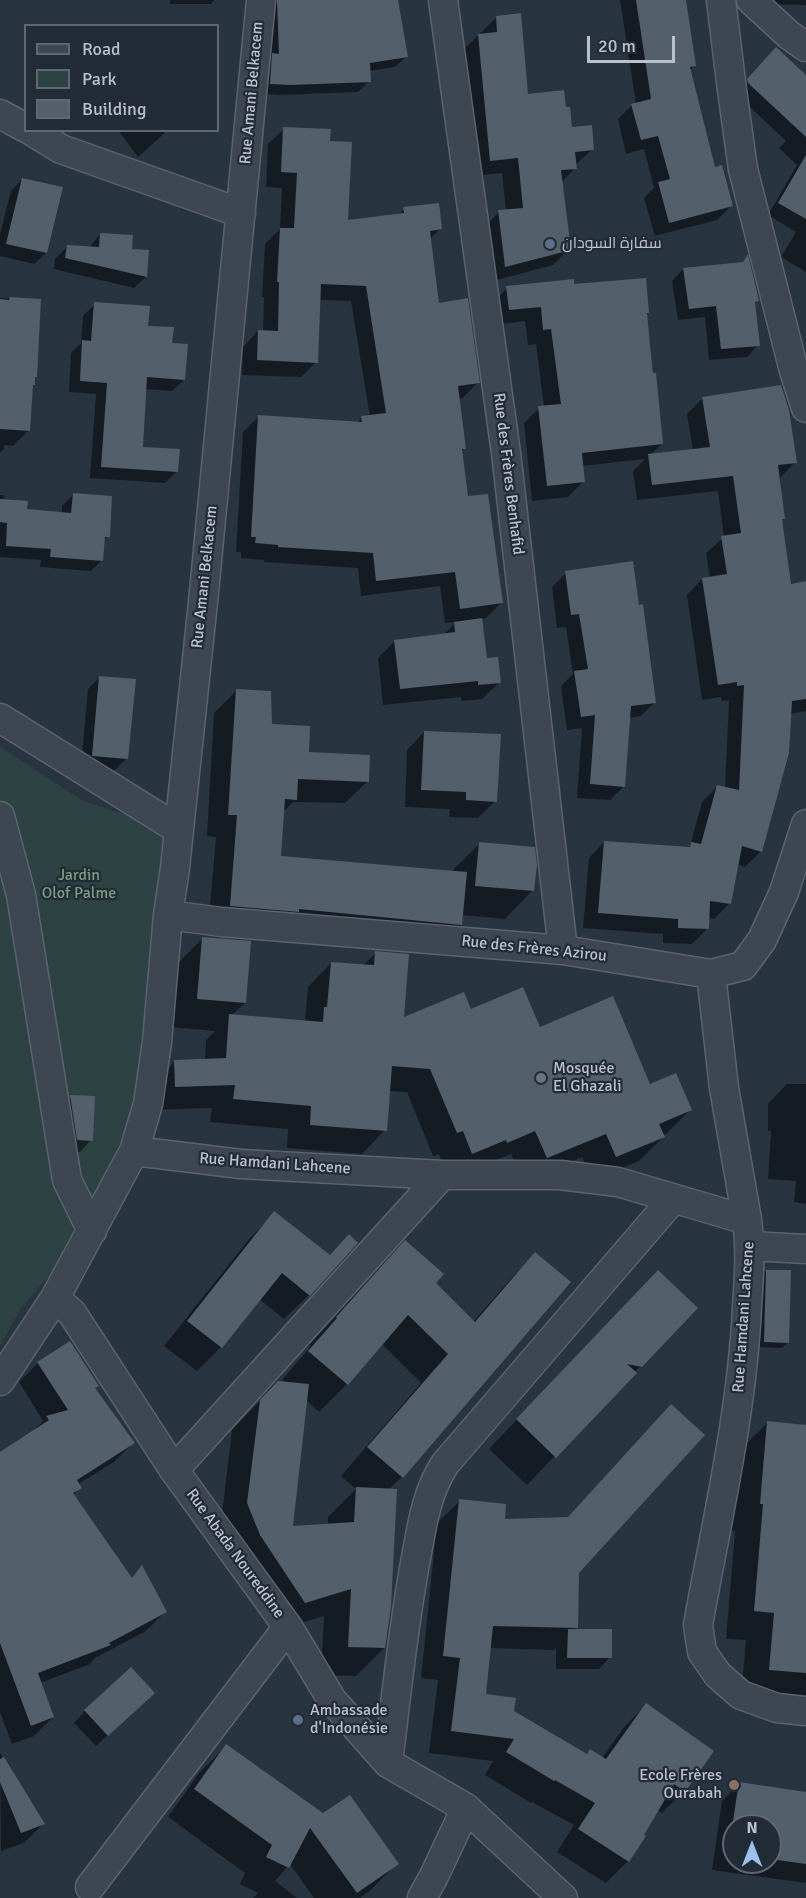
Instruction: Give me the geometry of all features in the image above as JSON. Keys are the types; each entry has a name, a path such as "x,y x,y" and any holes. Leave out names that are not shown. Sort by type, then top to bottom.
{"street":[{"name":"Rue Amani Belkacem","path":"134,1151 148,1104 157,1042 168,915 176,868 178,829 203,602 261,0"},
{"name":"Rue des Frères Benhafid","path":"443,0 506,453 563,950"},
{"path":"721,0 743,169 794,370 805,400"},
{"path":"751,0 806,47"},
{"path":"33,132 61,149 241,213"},
{"path":"0,718 178,829"},
{"path":"0,816 21,896 68,1180 92,1231"},
{"name":"Rue des Frères Azirou","path":"168,915 222,922 563,950 711,974 743,966 762,940 784,892 806,824"},
{"path":"711,974 724,1088 749,1233 806,1249"},
{"path":"0,1381 55,1299 134,1151"},
{"name":"Rue Hamdani Lahcene","path":"134,1151 241,1164 442,1175 560,1175 618,1182 673,1199 749,1233 746,1338 737,1407 698,1625 702,1652 718,1675 741,1695 777,1708 806,1711"},
{"path":"174,1470 442,1175"},
{"path":"387,1763 410,1593 426,1503 434,1481 446,1464 673,1199"},
{"name":"Rue Abada Noureddine","path":"55,1299 72,1313 174,1470 288,1627 332,1700 387,1763 466,1808 563,1898"},
{"path":"90,1887 288,1627"},
{"path":"422,1898 466,1808"}],"green space":[{"name":"Jardin Olof Palme","path":"0,747 85,802 163,826 147,1075 114,1157 72,1250 21,1308 0,1346"}],"building":[{"path":"277,0 398,0 408,57 370,63 371,82 270,84 272,53 279,54"},
{"path":"636,0 686,0 696,66 690,67 715,167 722,165 733,206 669,223 658,182 670,179 658,136 641,140 631,104 651,99"},
{"path":"521,13 528,94 564,90 566,107 570,107 572,127 592,125 594,150 575,152 577,169 561,170 571,250 505,267 498,210 523,208 518,158 490,161 478,34 497,32 496,16"},
{"path":"776,47 806,75 806,137 748,83 747,79"},
{"path":"283,127 331,129 330,141 352,142 348,220 404,213 403,207 439,203 442,229 430,231 439,303 468,298 480,383 458,386 466,449 462,449 468,496 488,494 503,603 460,609 455,572 376,581 373,553 278,547 278,545 255,543 256,537 251,537 258,415 362,422 361,416 386,413 366,286 321,284 318,363 257,360 258,330 278,331 279,282 277,282 280,228 294,228 297,173 281,172"},
{"path":"806,155 806,219 778,203"},
{"path":"22,178 63,187 47,253 6,244"},
{"path":"100,233 133,235 132,249 149,250 147,277 65,258 67,245 99,247"},
{"path":"748,254 759,301 755,302 760,346 721,349 716,306 689,309 683,268 743,262"},
{"path":"646,278 650,345 653,373 656,373 663,444 582,453 585,482 547,486 538,406 561,404 551,329 543,330 541,307 509,310 506,286 574,279 574,284"},
{"path":"10,297 41,299 37,377 33,385 30,431 0,429 0,299 9,300"},
{"path":"94,302 150,306 148,326 174,327 172,343 188,344 185,380 147,377 143,447 180,449 178,472 101,467 107,383 80,381 82,340 91,341"},
{"path":"781,385 789,410 797,463 778,465 785,519 782,519 791,584 806,581 806,699 792,701 789,753 762,852 742,846 731,904 710,901 709,929 678,928 678,919 598,913 604,841 690,847 691,842 701,844 717,785 739,790 744,685 737,686 737,682 718,685 702,578 727,574 721,536 741,533 733,476 652,485 648,454 710,447 702,397"},
{"path":"73,493 112,496 110,537 105,537 103,561 50,557 51,549 6,546 7,523 0,522 0,499 28,501 27,509 71,513"},
{"path":"633,561 639,605 643,604 656,703 631,706 625,787 590,784 595,715 581,717 574,671 588,669 579,614 571,615 565,571"},
{"path":"482,618 487,658 498,657 501,683 478,685 478,681 400,689 394,640 455,632 454,622"},
{"path":"99,676 136,679 128,759 92,756"},
{"path":"236,689 271,691 272,724 310,726 309,752 370,755 369,782 298,779 297,800 285,799 281,856 467,872 462,925 299,909 299,912 230,906 237,815 228,815"},
{"path":"424,731 501,734 497,802 466,800 466,792 421,790"},
{"path":"479,842 535,847 537,865 534,891 475,886"},
{"path":"202,937 251,941 246,1003 197,999"},
{"path":"375,951 409,954 404,1017 464,992 471,1009 523,987 540,1027 613,996 650,1084 676,1073 692,1110 659,1124 665,1137 616,1157 606,1134 547,1158 535,1131 472,1154 463,1131 457,1133 430,1069 392,1066 387,1131 310,1125 311,1106 233,1099 235,1085 175,1087 174,1060 226,1058 229,1014 323,1022 324,1007 327,1007 331,962 374,965"},
{"path":"70,1095 95,1096 93,1141 77,1140"},
{"path":"274,1211 330,1255 349,1234 358,1243 310,1296 282,1273 222,1348 187,1321"},
{"path":"405,1240 444,1274 436,1283 475,1322 535,1252 571,1282 403,1478 367,1447 448,1354 408,1315 348,1385 308,1351"},
{"path":"658,1270 698,1308 642,1367 627,1364 637,1373 556,1458 516,1419"},
{"path":"766,1270 791,1270 789,1343 764,1342"},
{"path":"70,1341 99,1386 95,1388 135,1443 77,1480 82,1488 73,1493 132,1578 142,1565 167,1612 109,1643 111,1645 38,1673 54,1717 31,1726 0,1643 0,1452 49,1420 46,1416 68,1410 37,1362"},
{"path":"278,1381 309,1384 293,1526 354,1522 356,1487 397,1489 391,1607 385,1648 348,1647 351,1589 305,1603 260,1535 247,1503 260,1400"},
{"path":"671,1404 705,1435 579,1573 578,1628 493,1626 486,1694 516,1698 514,1711 587,1754 590,1749 606,1759 646,1703 714,1751 685,1792 674,1784 629,1862 578,1829 595,1803 506,1752 514,1739 451,1731 460,1658 443,1656 459,1499 506,1504 505,1519 568,1517"},
{"path":"767,1421 806,1425 806,1673 769,1670 774,1613 754,1611"},
{"path":"568,1629 612,1629 612,1658 567,1658"},
{"path":"131,1667 155,1693 108,1736 84,1710"},
{"path":"226,1744 323,1813 350,1795 399,1864 357,1893 310,1828 289,1868 266,1857 272,1845 194,1789"},
{"path":"4,1757 45,1824 21,1833 0,1782 0,1759"},
{"path":"739,1782 806,1792 806,1864 782,1861 782,1814 734,1814"}],"place":[{"name":"سفارة السودان","path":"550,244"},
{"name":"Mosquée El Ghazali","path":"541,1078"},
{"name":"Ambassade d'Indonésie","path":"298,1720"},
{"name":"Ecole Frères Ourabah","path":"734,1785"}]}
